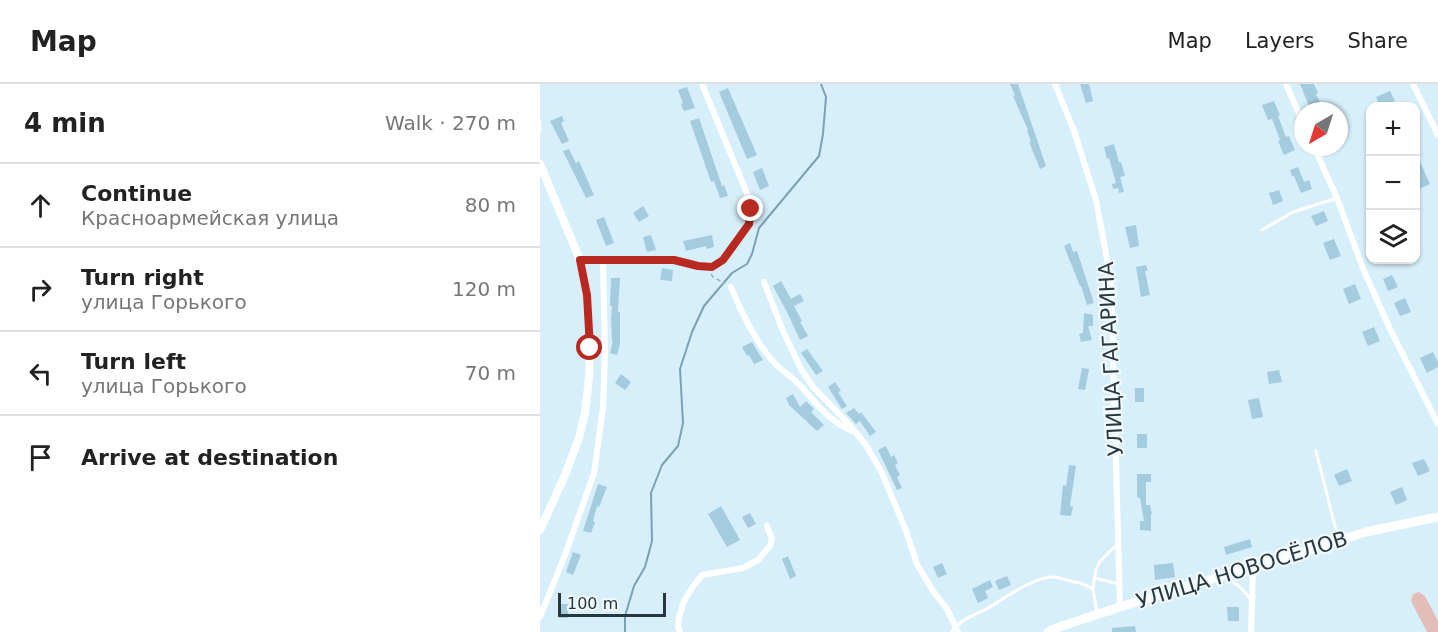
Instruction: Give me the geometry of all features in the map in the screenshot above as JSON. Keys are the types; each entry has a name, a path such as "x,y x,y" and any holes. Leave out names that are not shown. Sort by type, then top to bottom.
{"main road":[{"path":"540,164 580,260 587,295 590,348 585,413 579,438 540,530"},
{"name":"УЛИЦА НОВОСЁЛОВ","path":"1048,632 1097,614 1366,532 1438,517"}],"street":[{"path":"580,260 674,260 712,267 723,260 749,224 751,209 748,196 702,84"},
{"name":"УЛИЦА ГАГАРИНА","path":"1055,84 1074,131 1096,200 1111,281 1120,607"},
{"path":"1286,84 1294,102"},
{"path":"1413,84 1438,135"},
{"path":"1318,156 1337,198 1364,271 1390,329 1438,424"},
{"path":"540,617 580,514 594,473 598,452 603,408 605,352 603,260"},
{"path":"764,282 801,369 814,388 866,445 882,473 917,564 947,609 955,630"},
{"path":"731,287 762,347 773,362 794,379 827,415 840,426 855,432"},
{"path":"680,632 679,617 684,601 702,575 743,568 759,560 770,546 772,539 768,526"},
{"path":"1251,632 1253,566"}],"lane":[{"path":"540,122 540,130"},
{"path":"1262,230 1293,212 1337,198"},
{"path":"1316,451 1339,540"},
{"path":"1097,614 1093,589 1095,569 1100,560 1118,544"},
{"path":"1223,575 1242,589 1252,601"},
{"path":"955,630 963,620 1041,579 1054,577 1088,585 1093,589"},
{"path":"1094,578 1119,584"}],"path":[{"path":"713,277 731,287"}],"shaded area":[{"path":"1419,592 1425,596 1438,621 1438,632 1427,632 1411,601 1413,594"}],"building":[{"path":"1010,84 1018,84 1046,166 1040,169 1029,142 1031,142 1028,130"},
{"path":"1080,84 1089,84 1093,101 1086,103"},
{"path":"1300,84 1314,84 1318,93 1316,94 1320,102 1307,102"},
{"path":"687,87 695,108 684,111 678,90"},
{"path":"728,88 757,155 747,159 719,92"},
{"path":"1390,91 1395,101 1378,102 1376,97"},
{"path":"1274,101 1286,137 1289,136 1294,150 1284,155 1272,119 1268,120 1262,105"},
{"path":"562,116 564,121 561,123 569,141 562,144 550,121"},
{"path":"699,118 722,186 724,185 728,196 720,198 714,181 711,182 690,121"},
{"path":"1114,144 1125,176 1120,177 1124,192 1119,193 1118,188 1113,189 1112,184 1116,183 1104,147"},
{"path":"569,149 576,163 579,161 594,195 586,198 563,151"},
{"path":"1420,162 1430,184 1420,189"},
{"path":"1298,167 1304,182 1309,180 1312,189 1301,193 1290,170"},
{"path":"762,168 769,186 760,190 753,172"},
{"path":"1279,190 1283,201 1273,205 1269,193"},
{"path":"643,206 649,216 639,222 633,213"},
{"path":"1324,211 1328,221 1316,226 1311,216"},
{"path":"604,217 614,243 606,246 596,220"},
{"path":"1136,225 1139,246 1130,248 1125,227"},
{"path":"651,235 656,250 647,252 643,237"},
{"path":"712,235 714,247 706,249 706,246 686,251 683,241"},
{"path":"1334,239 1341,256 1330,260 1323,243"},
{"path":"1070,243 1073,252 1077,251 1094,303 1087,305 1064,246"},
{"path":"1146,265 1150,295 1141,297 1136,267"},
{"path":"662,268 673,270 672,281 660,280"},
{"path":"1392,275 1398,287 1388,291 1383,279"},
{"path":"611,278 620,278 618,312 620,312 620,344 617,355 610,353 613,341 612,306 610,306"},
{"path":"781,281 791,299 800,294 804,301 794,306 808,336 800,340 773,286"},
{"path":"1355,284 1361,299 1349,304 1343,289"},
{"path":"1405,298 1411,312 1400,316 1394,303"},
{"path":"1084,313 1093,315 1093,326 1088,326 1092,340 1081,342 1079,334 1083,333"},
{"path":"1374,327 1380,341 1368,346 1362,332"},
{"path":"752,342 763,360 754,364 742,347"},
{"path":"807,349 823,371 816,375 801,353"},
{"path":"1433,352 1438,367 1427,373 1420,358"},
{"path":"1082,368 1089,369 1085,390 1078,389"},
{"path":"1279,370 1282,382 1269,384 1267,372"},
{"path":"621,374 631,382 625,390 615,383"},
{"path":"835,382 847,406 842,409 828,387"},
{"path":"1135,388 1144,388 1144,402 1135,402"},
{"path":"793,394 800,407 806,401 814,409 811,412 824,425 817,431 789,405 786,398"},
{"path":"1259,398 1263,417 1252,419 1248,400"},
{"path":"854,408 859,414 861,412 876,432 870,436 860,421 856,424 846,413"},
{"path":"1137,434 1147,434 1147,448 1137,448"},
{"path":"886,446 891,457 894,455 898,463 895,465 900,475 897,477 902,488 897,490 878,450"},
{"path":"1424,459 1430,471 1418,476 1412,463"},
{"path":"1069,465 1076,466 1070,506 1073,507 1071,516 1060,515 1063,485 1066,486"},
{"path":"1347,469 1352,481 1339,486 1334,475"},
{"path":"1137,474 1151,474 1151,482 1146,482 1146,505 1150,505 1152,514 1151,531 1140,530 1140,521 1144,521 1140,498 1137,497"},
{"path":"598,484 607,487 599,507 597,506 591,533 583,531"},
{"path":"1402,487 1407,500 1396,505 1390,492"},
{"path":"721,506 740,540 727,547 708,514"},
{"path":"750,513 756,524 748,528 742,517"},
{"path":"1250,539 1252,547 1226,555 1224,547"},
{"path":"573,552 581,555 573,575 566,572"},
{"path":"788,556 796,576 790,579 782,559"},
{"path":"942,563 947,574 938,578 933,567"},
{"path":"1173,563 1175,577 1155,580 1154,565"},
{"path":"1007,576 1011,585 999,590 995,581"},
{"path":"990,580 993,587 985,591 988,598 978,603 972,589"},
{"path":"559,604 568,604 568,618 559,618"},
{"path":"1227,607 1239,607 1239,621 1228,621"},
{"path":"1135,626 1136,632 1112,632 1112,628"}],"waterway":[{"path":"625,632 625,616 634,586 645,567 652,541 651,493 662,465 678,446 683,423 680,369 692,332 704,306 732,273 747,264 759,228 819,156 826,97 821,84"}],"route":[{"path":"590,348 587,295 580,260 674,260 712,267 723,260 749,224 751,209"}]}
